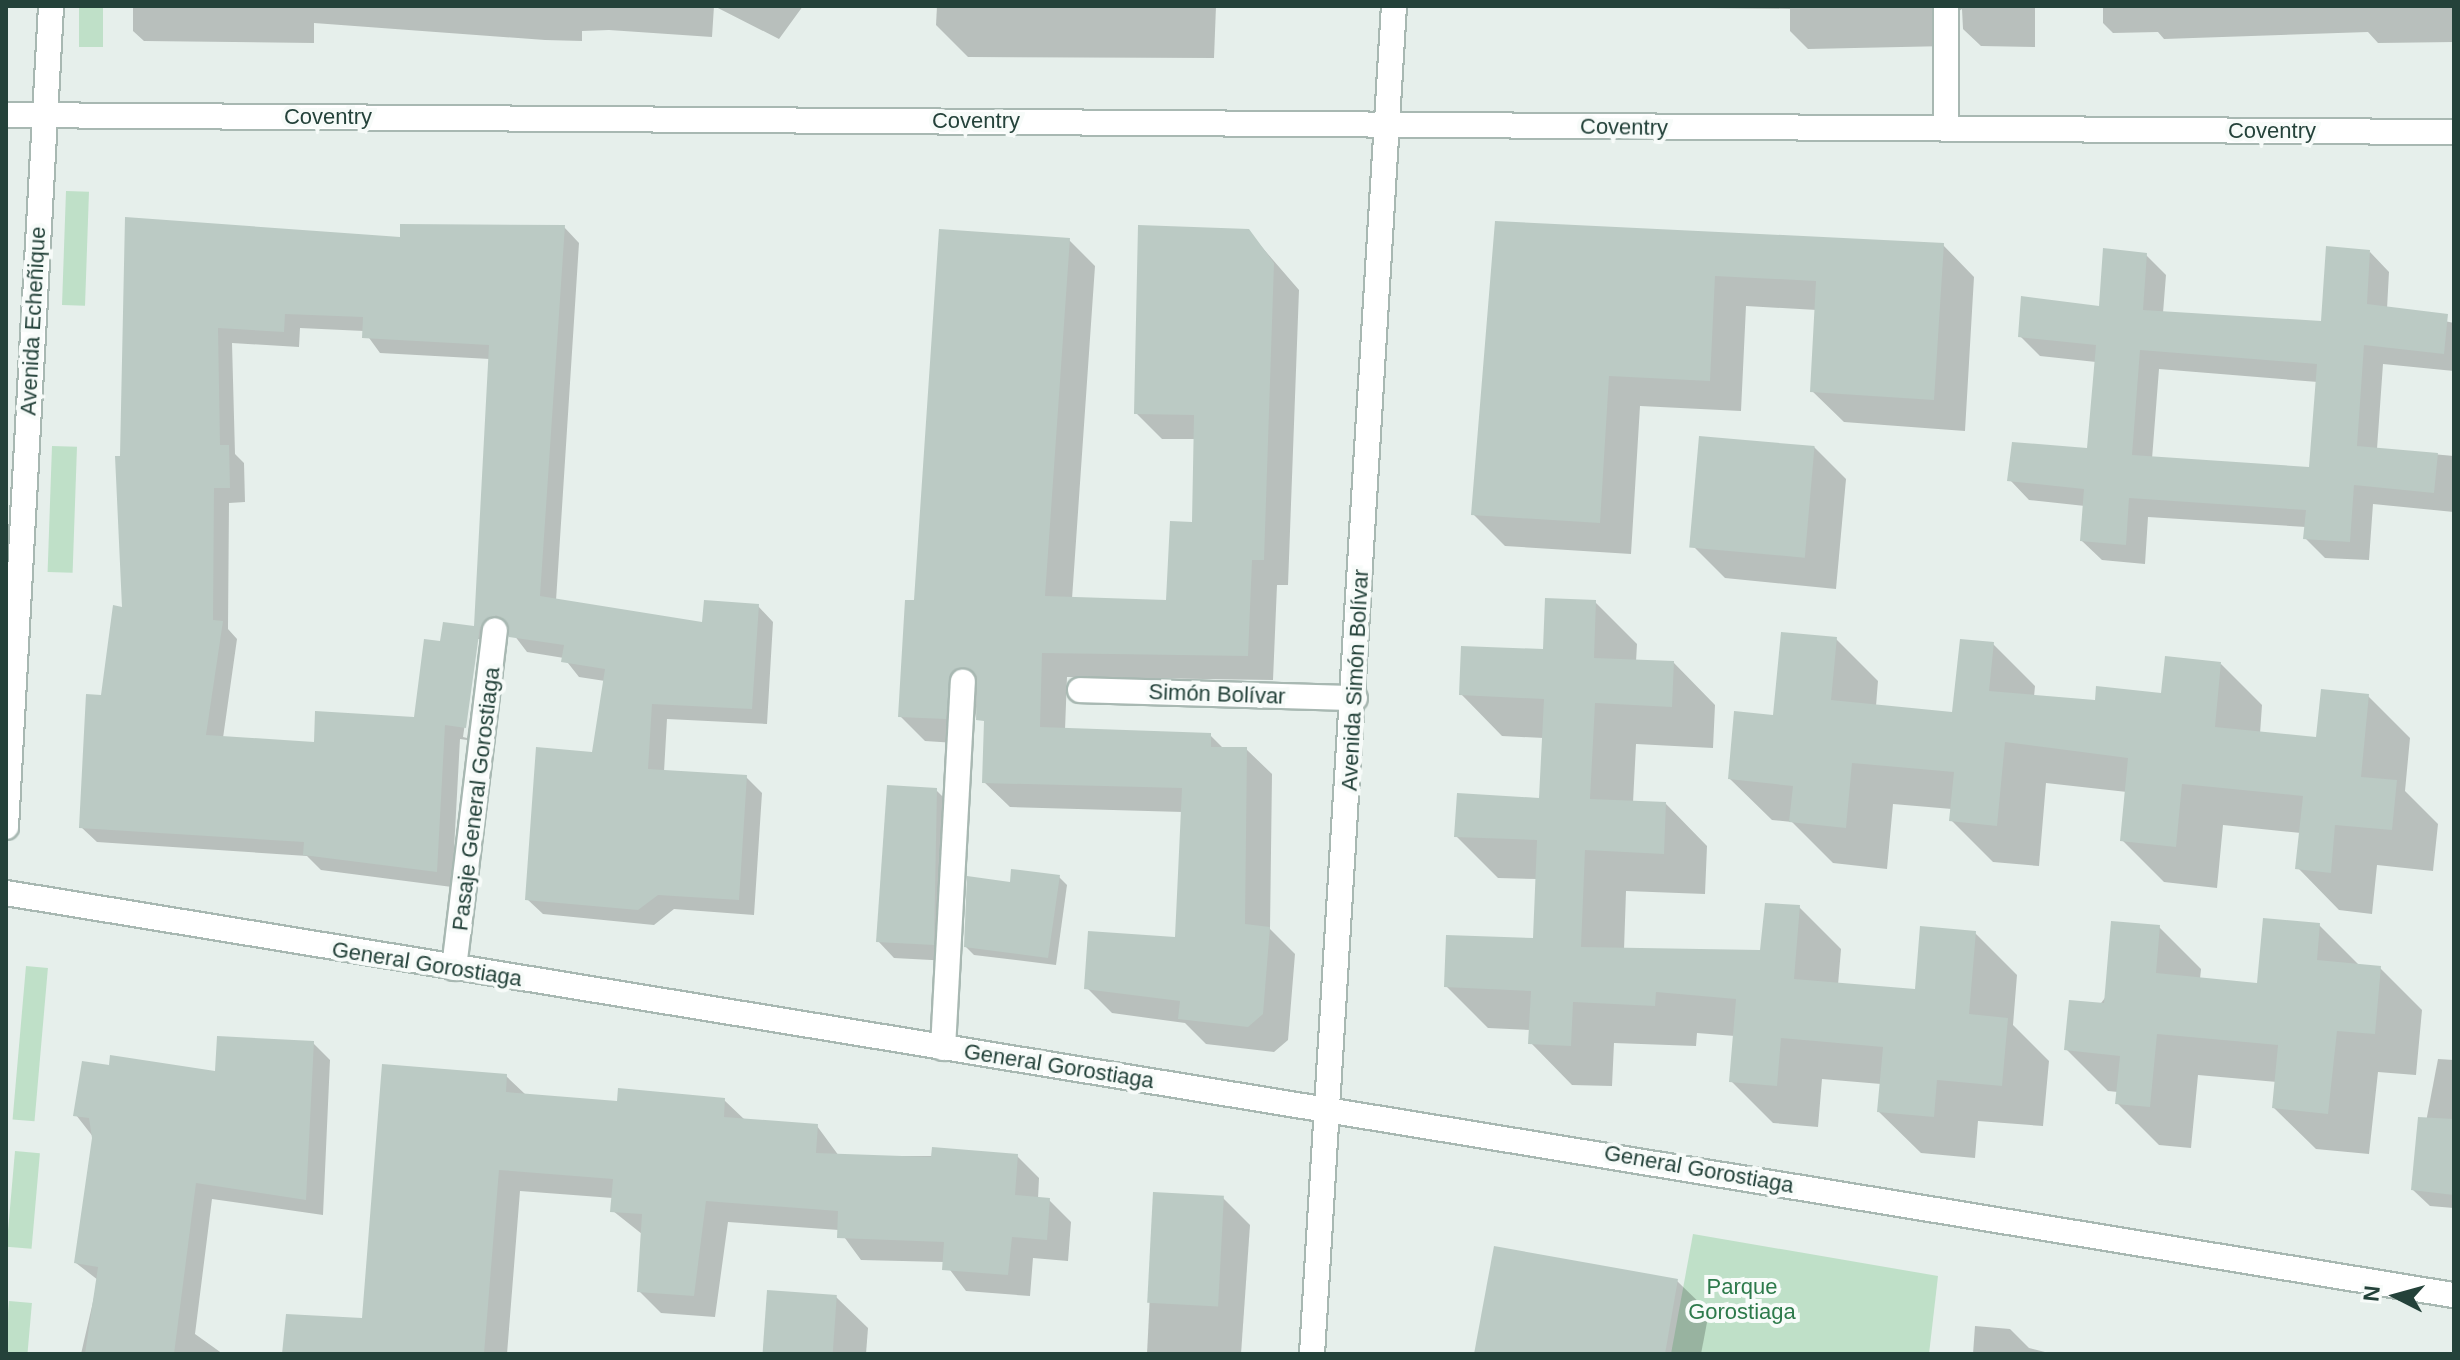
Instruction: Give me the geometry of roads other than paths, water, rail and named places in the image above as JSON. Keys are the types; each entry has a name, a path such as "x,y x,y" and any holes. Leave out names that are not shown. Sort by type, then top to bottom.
{"street":[{"name":"Avenida Echeñique","path":"6,827 51,6"},
{"name":"Avenida Simón Bolívar","path":"1312,1354 1355,698 1394,6"},
{"path":"1946,6 1946,129"},
{"name":"Coventry","path":"6,115 2454,132"},
{"name":"Pasaje General Gorostiaga","path":"454,968 495,630"},
{"name":"General Gorostiaga","path":"943,1048 963,682"},
{"name":"Simón Bolívar","path":"1080,690 1355,698"},
{"name":"General Gorostiaga","path":"6,893 2454,1295"}],"park label":[{"name":"Parque Gorostiaga","path":"1742,1298"}]}
